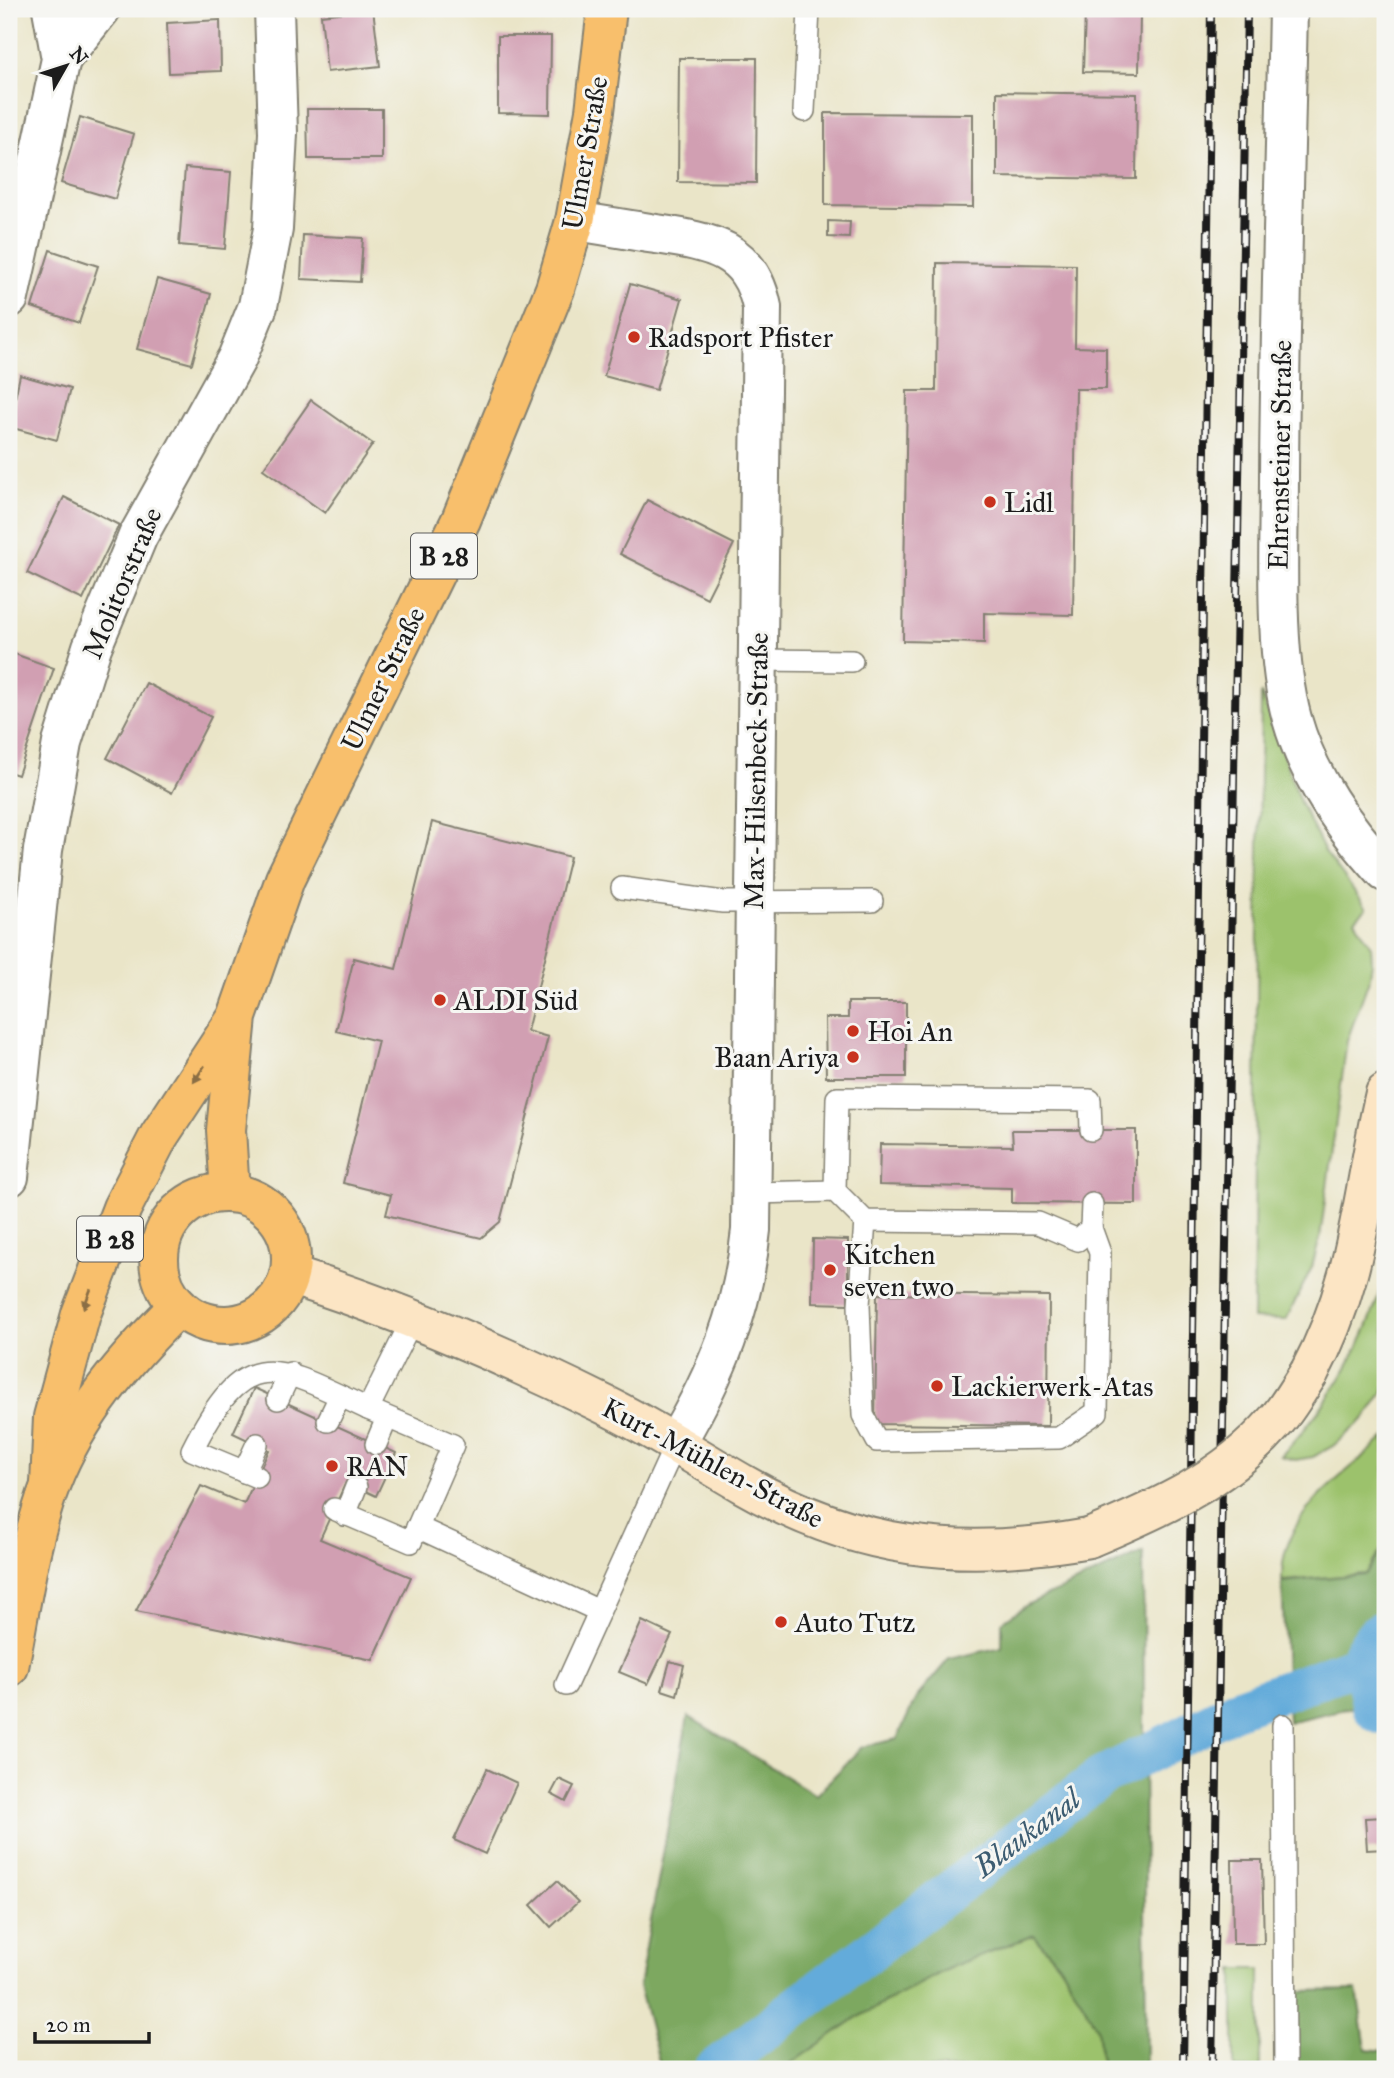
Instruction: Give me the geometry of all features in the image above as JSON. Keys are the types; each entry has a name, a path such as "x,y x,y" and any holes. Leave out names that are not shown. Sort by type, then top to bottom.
{"main road":[{"name":"Ulmer Straße","path":"230,1192 226,1130 237,1017 285,879 461,520 506,415 555,289 590,223 595,111 607,9"},
{"name":"B 28","path":"9,1667 50,1485 53,1417 81,1314 122,1208 159,1136 237,1017"},
{"path":"230,1192 257,1201 279,1220 289,1247 289,1275 272,1305 243,1322 209,1323 179,1306 162,1279 160,1247 164,1232 184,1206 214,1193 230,1192"},
{"name":"B 28","path":"50,1485 71,1440 98,1395 179,1306"}],"street":[{"path":"9,298 61,59 52,9"},
{"path":"61,59 101,9"},
{"name":"Molitorstraße","path":"9,1177 43,850 62,743 92,648 138,536 237,358 258,306 273,229 278,134 274,9"},
{"name":"Ehrensteiner Straße","path":"1288,9 1279,579 1285,685 1292,719 1316,780 1356,840 1385,872"},
{"name":"Max-Hilsenbeck-Straße","path":"590,223 719,247 750,272 758,286 764,335 756,660 752,1193 747,1268 734,1323 697,1407 676,1443"},
{"name":"Kurt-Mühlen-Straße","path":"289,1275 413,1318 603,1403 745,1485 845,1532 897,1545 942,1550 994,1551 1089,1538 1166,1506 1203,1485 1250,1448 1276,1421 1309,1373 1331,1331 1351,1270 1385,1093"}],"lane":[{"path":"804,111 809,9"},
{"path":"756,660 852,661"},
{"path":"622,888 723,902 872,901"},
{"path":"864,1221 859,1305 863,1415 877,1441 1059,1438 1097,1412 1100,1253 1085,1234 1038,1223 864,1221 835,1191 836,1098 1090,1100 1091,1130"},
{"path":"752,1193 835,1191"},
{"path":"1085,1234 1092,1204"},
{"path":"376,1444 377,1413 413,1318"},
{"path":"278,1399 290,1373"},
{"path":"257,1444 251,1474 192,1450 210,1413 226,1391 245,1377 290,1373 453,1445 411,1542 340,1512 356,1487"},
{"path":"328,1422 340,1396"},
{"path":"566,1685 676,1443"},
{"path":"417,1527 599,1611"},
{"path":"1283,1725 1285,2069"}],"green space":[{"path":"1261,693 1300,802 1325,852 1367,908 1355,920 1371,946 1372,961 1370,977 1347,1041 1320,1238 1312,1267 1286,1320 1253,1319"},
{"path":"1385,1269 1385,1389 1365,1418 1333,1446 1313,1457 1295,1460 1281,1456 1315,1415 1346,1370 1370,1320"},
{"path":"1385,1437 1385,1545 1365,1574 1282,1581 1284,1557 1291,1535 1302,1516 1316,1499"},
{"path":"1385,1545 1385,1700 1288,1722 1282,1582 1365,1574"},
{"path":"1143,1552 1146,2069 1102,2069 1097,2028 1063,1969 1034,1935 953,1966 856,2018 783,2069 661,2069 639,1986 688,1716 816,1795 862,1747 897,1739 916,1698 949,1659 1002,1647 1002,1622 1028,1604"},
{"path":"1034,1935 1063,1969 1097,2028 1102,2069 783,2069 856,2018 953,1966"},
{"path":"1234,1969 1260,1969 1260,2069 1234,2069"},
{"path":"1357,1990 1366,2049 1385,2051 1385,2069 1297,2069 1297,1991"}],"building":[{"path":"373,9 380,66 327,72 321,15"},
{"path":"1085,13 1140,14 1139,73 1083,72"},
{"path":"220,20 221,71 169,73 167,23"},
{"path":"498,36 551,36 550,114 498,113"},
{"path":"679,58 757,58 756,183 678,182"},
{"path":"997,92 1137,94 1136,179 997,177"},
{"path":"307,109 382,109 382,159 308,159"},
{"path":"825,113 973,114 973,207 825,205"},
{"path":"80,117 134,134 115,199 61,183"},
{"path":"185,168 231,172 225,249 179,245"},
{"path":"828,221 850,222 849,238 828,237"},
{"path":"303,235 363,238 360,282 301,279"},
{"path":"50,250 98,266 79,323 32,307"},
{"name":"Lidl","path":"937,263 1076,265 1075,347 1106,348 1106,389 1076,389 1073,615 984,613 984,643 903,641 907,391 936,391"},
{"path":"157,279 211,294 192,364 137,349"},
{"path":"630,284 682,299 656,390 604,376"},
{"path":"20,375 70,389 57,440 9,427"},
{"path":"311,400 373,444 325,513 263,469"},
{"path":"64,497 119,525 83,600 27,573"},
{"path":"647,500 734,544 707,598 620,554"},
{"path":"9,652 54,668 18,775 9,772"},
{"path":"146,683 211,717 172,793 107,758"},
{"name":"ALDI Süd","path":"432,822 570,857 527,1031 548,1037 500,1222 481,1238 386,1215 391,1195 343,1183 378,1041 336,1031 354,958 396,969"},
{"path":"848,1002 906,1002 906,1077 826,1077 825,1018 848,1018"},
{"path":"1012,1130 1136,1130 1136,1204 1012,1203 1012,1188 879,1185 880,1144 1013,1146"},
{"path":"813,1239 848,1240 848,1304 812,1303"},
{"path":"877,1294 1049,1296 1048,1426 875,1424"},
{"path":"254,1388 396,1453 376,1496 346,1482 320,1539 411,1577 373,1660 136,1611 201,1486 244,1504 269,1450 233,1433"},
{"path":"642,1621 672,1635 648,1684 619,1672"},
{"path":"670,1661 684,1665 677,1695 662,1690"},
{"path":"487,1769 517,1783 485,1854 454,1840"},
{"path":"559,1779 574,1786 566,1802 551,1794"},
{"path":"1385,1817 1385,1849 1367,1850 1365,1818"},
{"path":"1232,1860 1262,1860 1264,1944 1233,1944"},
{"path":"557,1881 578,1902 551,1927 531,1905"}],"waterway":[{"path":"1385,1645 1376,1658 1385,1701"},
{"name":"Blaukanal","path":"714,2069 1101,1777 1242,1706 1376,1658"}],"railway":[{"path":"1183,2069 1211,9"},
{"path":"1212,2069 1247,9"}],"place":[{"name":"Radsport Pfister","path":"634,337"},
{"name":"Lidl","path":"990,502"},
{"name":"ALDI Süd","path":"440,1000"},
{"name":"Hoi An","path":"853,1031"},
{"name":"Baan Ariya","path":"853,1057"},
{"name":"Kitchen seven two","path":"830,1270"},
{"name":"Lackierwerk-Atas","path":"937,1386"},
{"name":"RAN","path":"332,1466"},
{"name":"Auto Tutz","path":"781,1622"}]}
